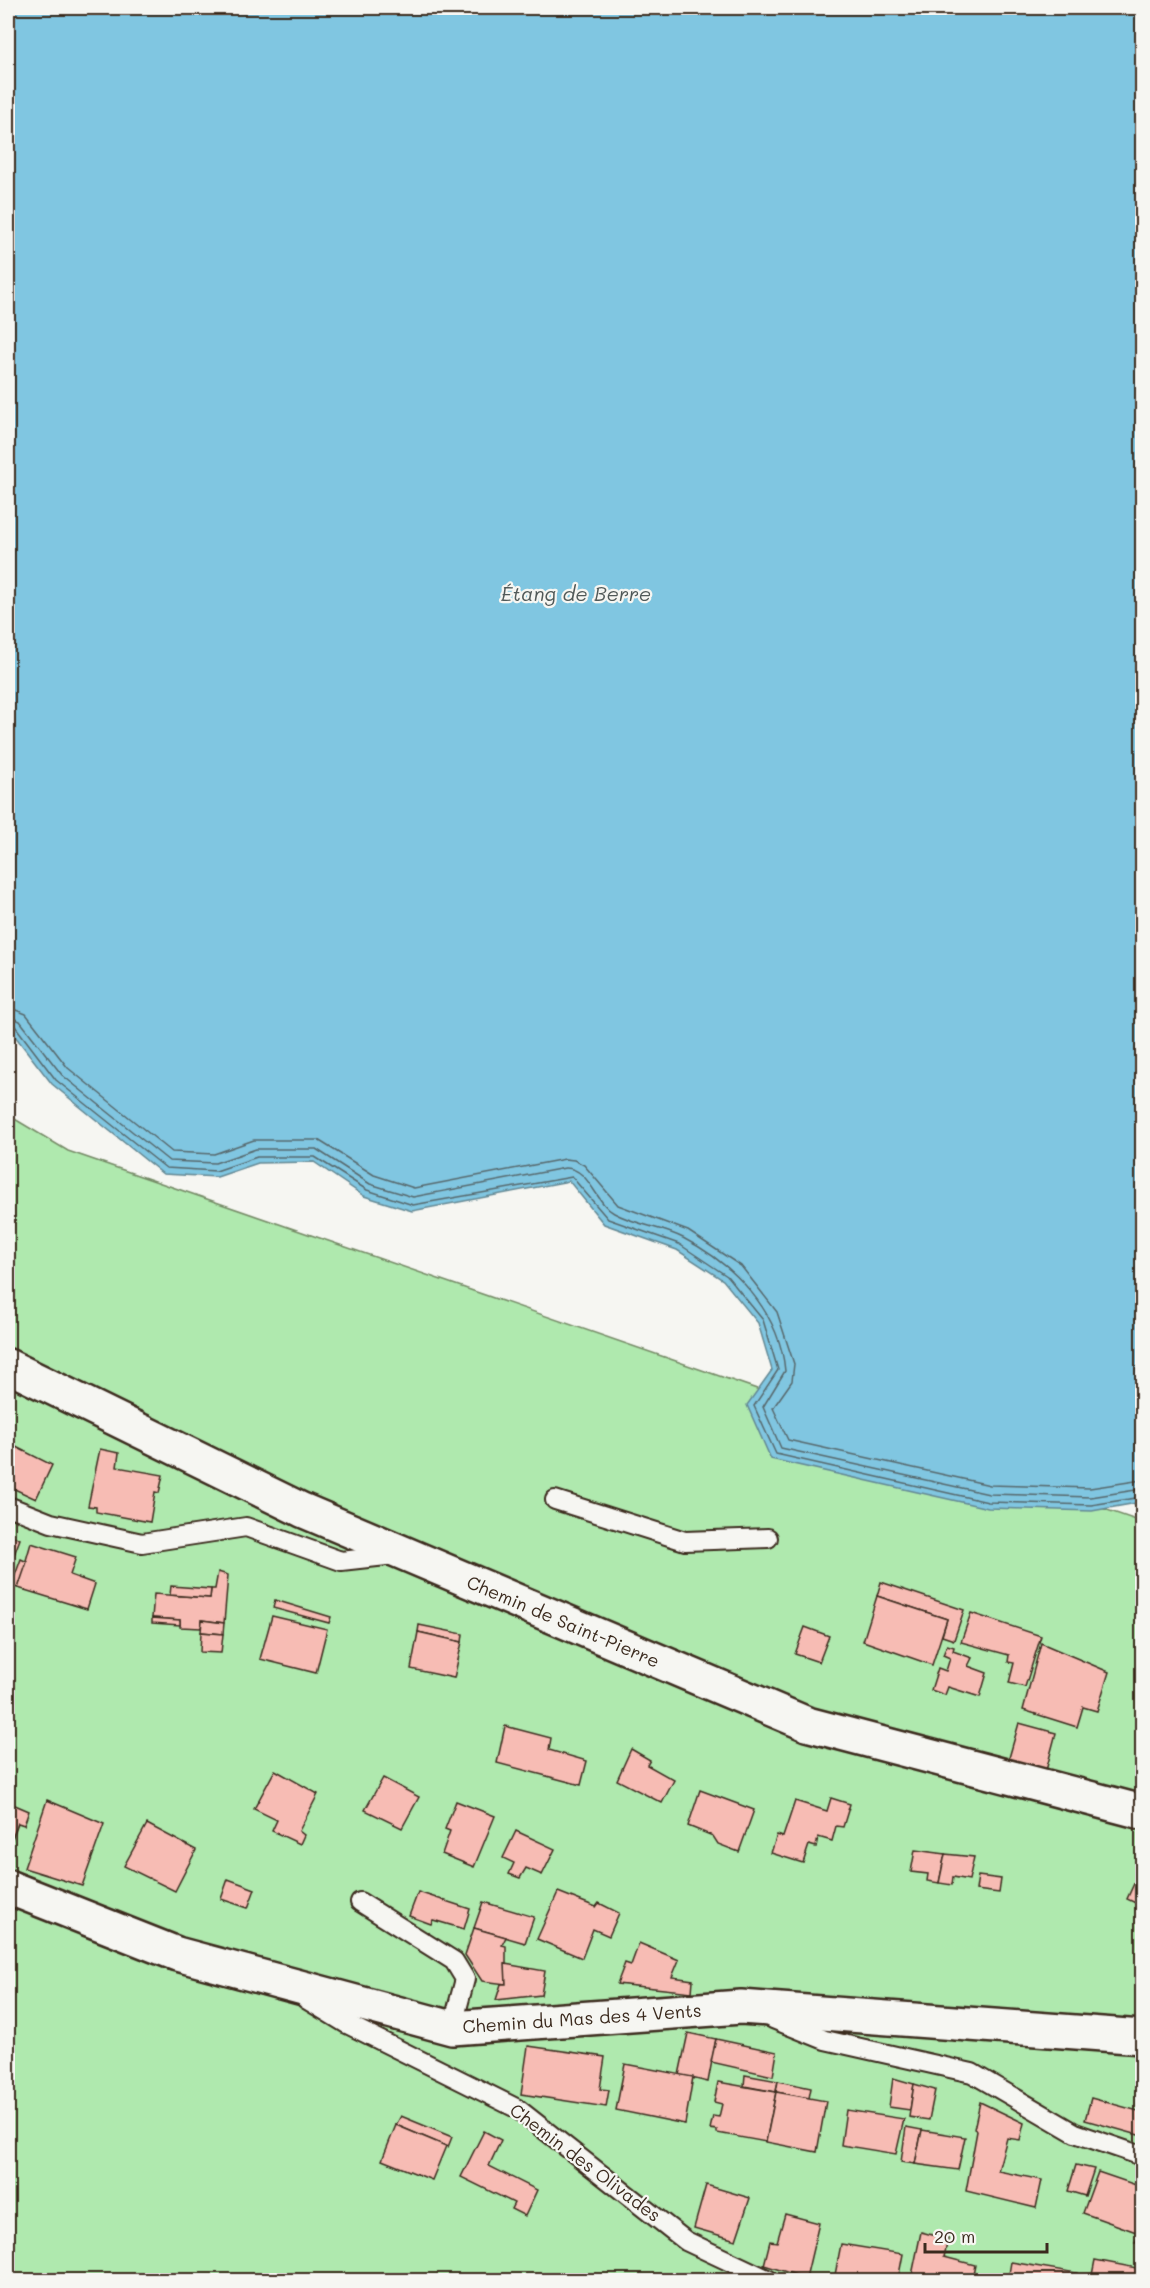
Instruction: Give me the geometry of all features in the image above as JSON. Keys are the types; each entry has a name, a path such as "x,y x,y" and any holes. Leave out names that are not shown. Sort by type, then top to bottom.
{"street":[{"name":"Chemin de Saint-Pierre","path":"8,1366 302,1510 807,1724 1143,1812"},
{"name":"Chemin du Mas des 4 Vents","path":"8,1887 177,1954 274,1978 452,2028 741,2007 1143,2037"}],"lane":[{"path":"555,1500 685,1541 768,1538"},
{"path":"8,1506 51,1523 142,1543 246,1527 341,1561 404,1554"},
{"path":"360,1902 454,1961 465,1979 452,2028"},
{"name":"Chemin des Olivades","path":"274,1978 346,2024 518,2109 686,2241 769,2280"},
{"path":"741,2007 825,2040 972,2073 1075,2133 1143,2156"}],"green space":[{"path":"8,1115 68,1151 1142,1522 1142,2280 8,2280"}],"water":[{"name":"Étang de Berre","path":"8,8 1142,8 1142,1502 1092,1511 988,1508 771,1459 747,1405 772,1370 758,1323 723,1280 677,1250 604,1224 569,1181 412,1211 364,1196 314,1162 258,1163 217,1177 163,1174 52,1084 8,1027"}],"building":[{"path":"8,1443 52,1465 36,1499 8,1486"},
{"path":"100,1449 119,1453 117,1467 163,1475 159,1493 155,1492 150,1522 96,1512 96,1507 88,1506"},
{"path":"8,1534 20,1539 15,1552 8,1549"},
{"path":"31,1543 76,1557 70,1575 95,1584 87,1609 18,1588"},
{"path":"8,1549 15,1552 8,1575"},
{"path":"21,1559 27,1562 18,1588 11,1586"},
{"path":"218,1572 228,1575 224,1623 202,1620 201,1628 180,1627 180,1620 152,1618 154,1594 210,1598 211,1589 215,1589"},
{"path":"881,1582 964,1610 954,1640 942,1636 947,1619 877,1596"},
{"path":"171,1586 211,1589 210,1598 170,1595"},
{"path":"877,1596 947,1619 932,1665 863,1641"},
{"path":"275,1600 331,1617 329,1623 273,1608"},
{"path":"971,1613 1041,1636 1025,1687 1009,1683 1014,1663 1008,1662 1009,1655 961,1642"},
{"path":"272,1616 327,1629 316,1673 260,1659"},
{"path":"152,1618 180,1620 180,1625 152,1623"},
{"path":"202,1620 224,1623 223,1634 201,1632"},
{"path":"419,1625 463,1634 462,1642 418,1632"},
{"path":"805,1627 829,1636 819,1662 795,1654"},
{"path":"201,1632 223,1634 221,1653 200,1652"},
{"path":"418,1632 462,1642 454,1678 411,1669"},
{"path":"1041,1643 1109,1672 1097,1711 1083,1707 1077,1727 1023,1710"},
{"path":"947,1645 954,1647 953,1651 972,1658 968,1666 987,1673 980,1697 948,1687 945,1695 931,1690 938,1668 946,1671 950,1658 943,1655"},
{"path":"1019,1723 1056,1733 1043,1782 1005,1772"},
{"path":"505,1726 551,1738 549,1750 587,1761 581,1785 497,1763"},
{"path":"631,1749 650,1760 647,1765 674,1780 662,1803 617,1780"},
{"path":"275,1770 318,1794 299,1831 304,1835 300,1844 272,1831 277,1820 254,1809"},
{"path":"383,1778 419,1797 402,1828 365,1810"},
{"path":"700,1790 754,1810 739,1852 718,1844 713,1836 688,1826"},
{"path":"831,1798 850,1804 843,1827 836,1826 832,1841 818,1837 816,1847 809,1845 803,1863 771,1853 777,1835 783,1837 795,1801 827,1811"},
{"path":"47,1800 104,1824 82,1886 24,1868"},
{"path":"456,1801 495,1816 474,1867 442,1854 450,1831 445,1829"},
{"path":"8,1802 29,1811 24,1825 18,1823 8,1849"},
{"path":"147,1824 196,1850 175,1891 124,1866"},
{"path":"516,1831 555,1849 542,1875 526,1868 520,1878 509,1874 514,1863 503,1858"},
{"path":"915,1850 945,1854 939,1883 927,1881 928,1874 911,1872"},
{"path":"945,1854 974,1857 969,1880 953,1877 952,1885 939,1883"},
{"path":"978,1876 1001,1879 999,1893 976,1890"},
{"path":"1137,1877 1142,1878 1142,1906 1127,1899"},
{"path":"228,1879 255,1889 248,1908 221,1899"},
{"path":"418,1892 470,1909 464,1929 433,1920 431,1924 409,1916"},
{"path":"558,1892 596,1907 599,1903 619,1913 609,1936 593,1929 582,1958 537,1939"},
{"path":"483,1902 534,1917 525,1943 474,1928"},
{"path":"474,1928 506,1937 502,1945 506,1946 506,1984 482,1981 465,1955"},
{"path":"639,1943 679,1960 672,1977 693,1980 692,1992 617,1984 625,1963 631,1965"},
{"path":"505,1964 545,1971 541,1995 496,2000 501,1984 506,1984"},
{"path":"688,2033 716,2039 708,2082 679,2075"},
{"path":"716,2039 777,2052 773,2076 711,2062"},
{"path":"528,2046 605,2057 600,2089 609,2090 606,2107 521,2094"},
{"path":"625,2064 693,2077 685,2124 616,2110"},
{"path":"745,2075 778,2081 776,2092 744,2086"},
{"path":"893,2078 914,2084 910,2110 889,2107"},
{"path":"778,2081 811,2088 809,2098 776,2092"},
{"path":"718,2082 776,2092 766,2142 717,2133 717,2130 710,2129 713,2116 719,2117 722,2104 714,2102"},
{"path":"914,2084 935,2090 929,2120 909,2117"},
{"path":"776,2092 826,2101 817,2152 766,2142"},
{"path":"1091,2098 1142,2112 1142,2136 1085,2120"},
{"path":"980,2102 1024,2123 1020,2140 1007,2138 998,2171 1042,2180 1036,2208 966,2191"},
{"path":"846,2110 904,2119 896,2154 841,2145"},
{"path":"401,2116 452,2137 448,2147 396,2125"},
{"path":"396,2125 446,2146 432,2180 382,2160"},
{"path":"906,2127 922,2130 915,2164 901,2162"},
{"path":"922,2130 965,2137 958,2170 915,2164"},
{"path":"484,2131 501,2140 489,2166 537,2190 525,2216 511,2209 514,2203 461,2177"},
{"path":"1076,2165 1094,2169 1085,2196 1068,2191"},
{"path":"1098,2172 1142,2187 1142,2244 1135,2243 1139,2233 1083,2213"},
{"path":"706,2185 750,2198 736,2240 694,2228"},
{"path":"785,2214 819,2223 806,2278 764,2265 770,2241 777,2242"},
{"path":"921,2232 948,2239 944,2257 975,2265 972,2280 911,2280"},
{"path":"841,2244 903,2254 898,2280 834,2280"},
{"path":"1095,2260 1142,2269 1140,2280 1091,2280"},
{"path":"1011,2262 1077,2273 1076,2280 1008,2280"}]}
